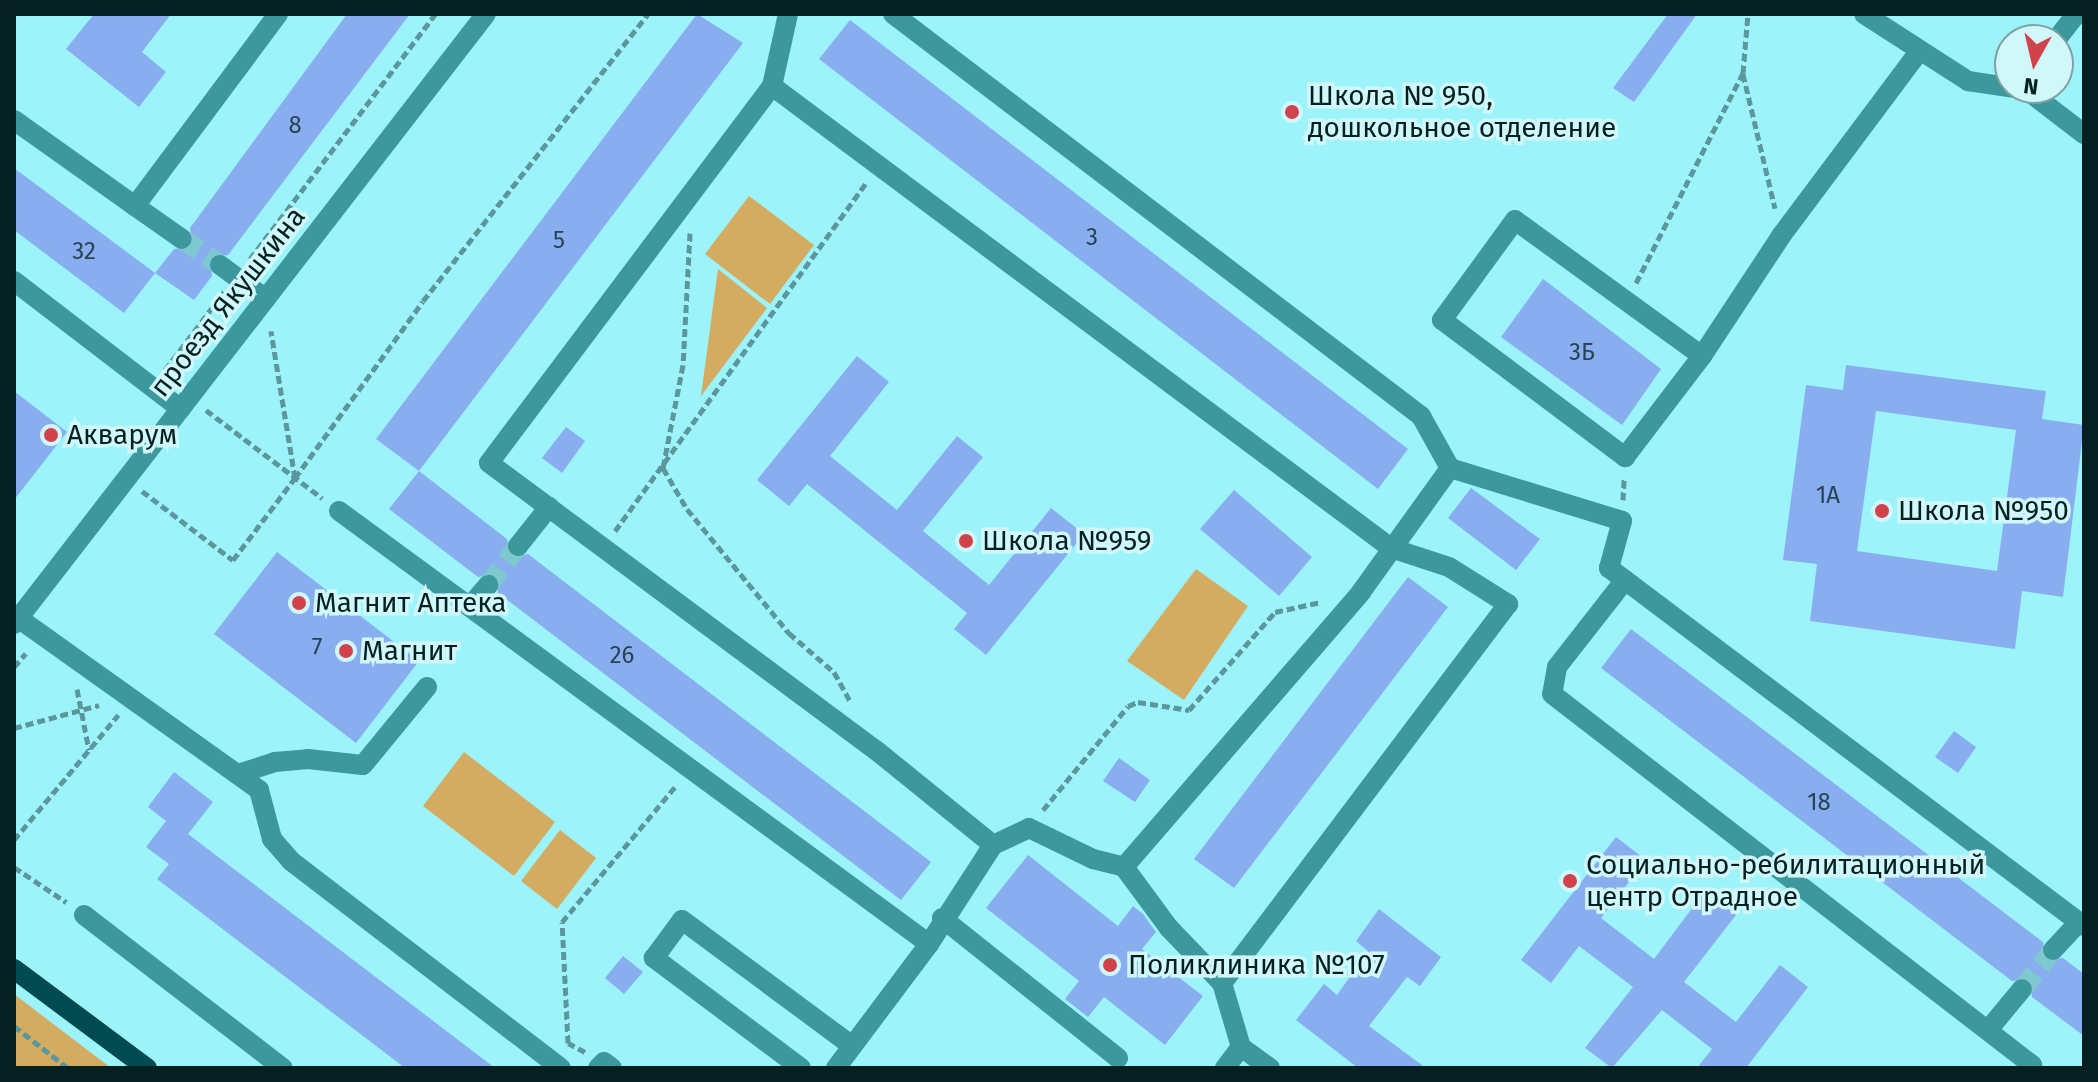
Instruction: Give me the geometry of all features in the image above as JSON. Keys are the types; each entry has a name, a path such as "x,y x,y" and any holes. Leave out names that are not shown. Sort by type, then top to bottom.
{"main road":[{"path":"14,969 147,1068"}],"street":[{"path":"135,206 278,14"},
{"name":"проезд Якушкина","path":"16,618 486,14"},
{"path":"788,14 783,53 772,86 489,463 993,845"},
{"path":"893,14 1421,416 1450,468 1622,521 1609,568 2081,924 2053,950"},
{"path":"1864,14 1918,53 1981,87 1994,87"},
{"path":"1702,356 1515,220 1442,320 1625,457 1702,356 1781,236 1918,53"},
{"path":"772,86 1391,548 1449,567 1508,604 1222,983"},
{"path":"2045,104 2084,134"},
{"path":"14,120 182,239"},
{"path":"228,271 266,299"},
{"path":"14,281 152,387 185,404"},
{"path":"1124,867 1361,592 1450,468"},
{"path":"518,546 549,507"},
{"path":"339,511 929,944"},
{"path":"1625,580 1557,667 1552,694 1988,1030 2032,1065 2029,1068"},
{"path":"470,606 488,585"},
{"path":"16,618 238,774 265,799 272,839 291,861 561,1068"},
{"path":"238,774 275,762 308,759 363,765 427,687"},
{"path":"836,1068 929,944 942,918 993,845 1029,828 1093,859 1124,867 1169,928 1222,983 1241,1047 1270,1068"},
{"path":"84,915 283,1068"},
{"path":"942,918 950,930 1118,1058"},
{"path":"801,1068 654,958 682,920 852,1046"},
{"path":"1988,1030 2022,989"},
{"path":"1225,1068 1241,1047"}],"path":[{"path":"152,387 228,271 435,14"},
{"path":"126,479 233,560 423,301 648,14"},
{"path":"1748,14 1743,73 1781,236"},
{"path":"1626,302 1743,73"},
{"path":"603,547 879,165"},
{"path":"692,196 683,365 663,468 687,509 779,621 834,672 856,712"},
{"path":"266,299 295,478"},
{"path":"185,404 339,511"},
{"path":"1622,521 1625,457"},
{"path":"1029,828 1128,706 1138,702 1189,710 1275,612 1361,592"},
{"path":"76,680 90,751"},
{"path":"14,728 107,703"},
{"path":"14,840 126,705"},
{"path":"605,1066 568,1043 562,922 690,770"},
{"path":"14,867 84,915"},
{"path":"14,1026 68,1068"}],"shaded area":[{"path":"749,196 814,245 770,304 705,254"},
{"path":"718,269 767,308 701,396"},
{"path":"1196,569 1248,606 1184,700 1127,661"},
{"path":"464,752 555,822 514,876 423,806"},
{"path":"560,830 596,858 557,909 521,881"},
{"path":"14,994 111,1068 14,1068"}],"building":[{"path":"94,14 171,14 142,52 166,72 139,107 66,49"},
{"path":"347,14 410,14 228,255 210,257 212,276 194,300 155,273 174,249 192,247 190,228"},
{"path":"697,14 743,43 419,471 376,439"},
{"path":"1668,14 1697,14 1634,102 1613,88"},
{"path":"850,20 1408,449 1378,489 819,59"},
{"path":"14,168 155,273 124,313 14,230"},
{"path":"1543,279 1661,369 1622,425 1501,337"},
{"path":"857,356 889,382 830,456 897,510 957,436 983,457 923,531 989,585 1051,508 1084,534 986,655 954,629 967,613 807,484 789,506 757,480"},
{"path":"1846,365 2046,391 2042,419 2084,425 2063,597 2022,591 2015,649 1810,621 1817,564 1783,560 1806,385 1843,390","holes":["1876,411 2016,430 1997,571 1857,551"]},
{"path":"14,391 67,432 14,500"},
{"path":"566,427 585,441 562,473 542,458"},
{"path":"419,471 507,539 511,557 528,554 931,862 901,900 498,593 496,575 478,577 389,509"},
{"path":"1471,488 1540,539 1516,570 1448,518"},
{"path":"1234,490 1312,557 1279,596 1200,529"},
{"path":"277,552 419,661 356,743 214,634"},
{"path":"1408,577 1448,607 1234,888 1194,859"},
{"path":"1631,629 2043,942 2045,960 2063,958 2084,974 2084,1036 2032,997 2030,979 2012,981 1601,668"},
{"path":"1954,731 1976,747 1958,773 1935,757"},
{"path":"1119,758 1150,780 1135,802 1103,781"},
{"path":"174,772 213,802 188,834 495,1068 405,1068 157,879 169,864 146,847 166,821 148,807"},
{"path":"1616,837 1646,860 1601,918 1654,959 1705,891 1736,915 1684,982 1736,1022 1780,965 1808,987 1746,1068 1697,1068 1712,1049 1662,1010 1612,1068 1585,1048 1633,987 1579,946 1551,983 1521,960"},
{"name":"Поликлиника №107","path":"1028,855 1118,926 1133,906 1143,914 1156,932 1142,949 1203,996 1165,1045 1104,997 1088,1017 1065,999 1079,981 986,908"},
{"path":"1379,909 1441,957 1420,986 1407,977 1369,1026 1426,1068 1358,1068 1296,1020 1324,984 1337,995 1368,951 1356,941"},
{"path":"623,956 643,972 624,994 605,978"}],"tunnel":[{"path":"182,239 220,265"},
{"path":"488,585 518,546"},
{"path":"2022,989 2053,950"}],"place":[{"name":"Школа № 950, дошкольное отделение","path":"1292,112"},
{"name":"Акварум","path":"51,435"},
{"name":"Школа №950","path":"1882,511"},
{"name":"Школа №959","path":"966,541"},
{"name":"Магнит Аптека","path":"299,603"},
{"name":"Магнит","path":"346,651"},
{"name":"Социально-ребилитационный центр Отрадное","path":"1570,881"},
{"name":"Поликлиника №107","path":"1110,965"}]}
